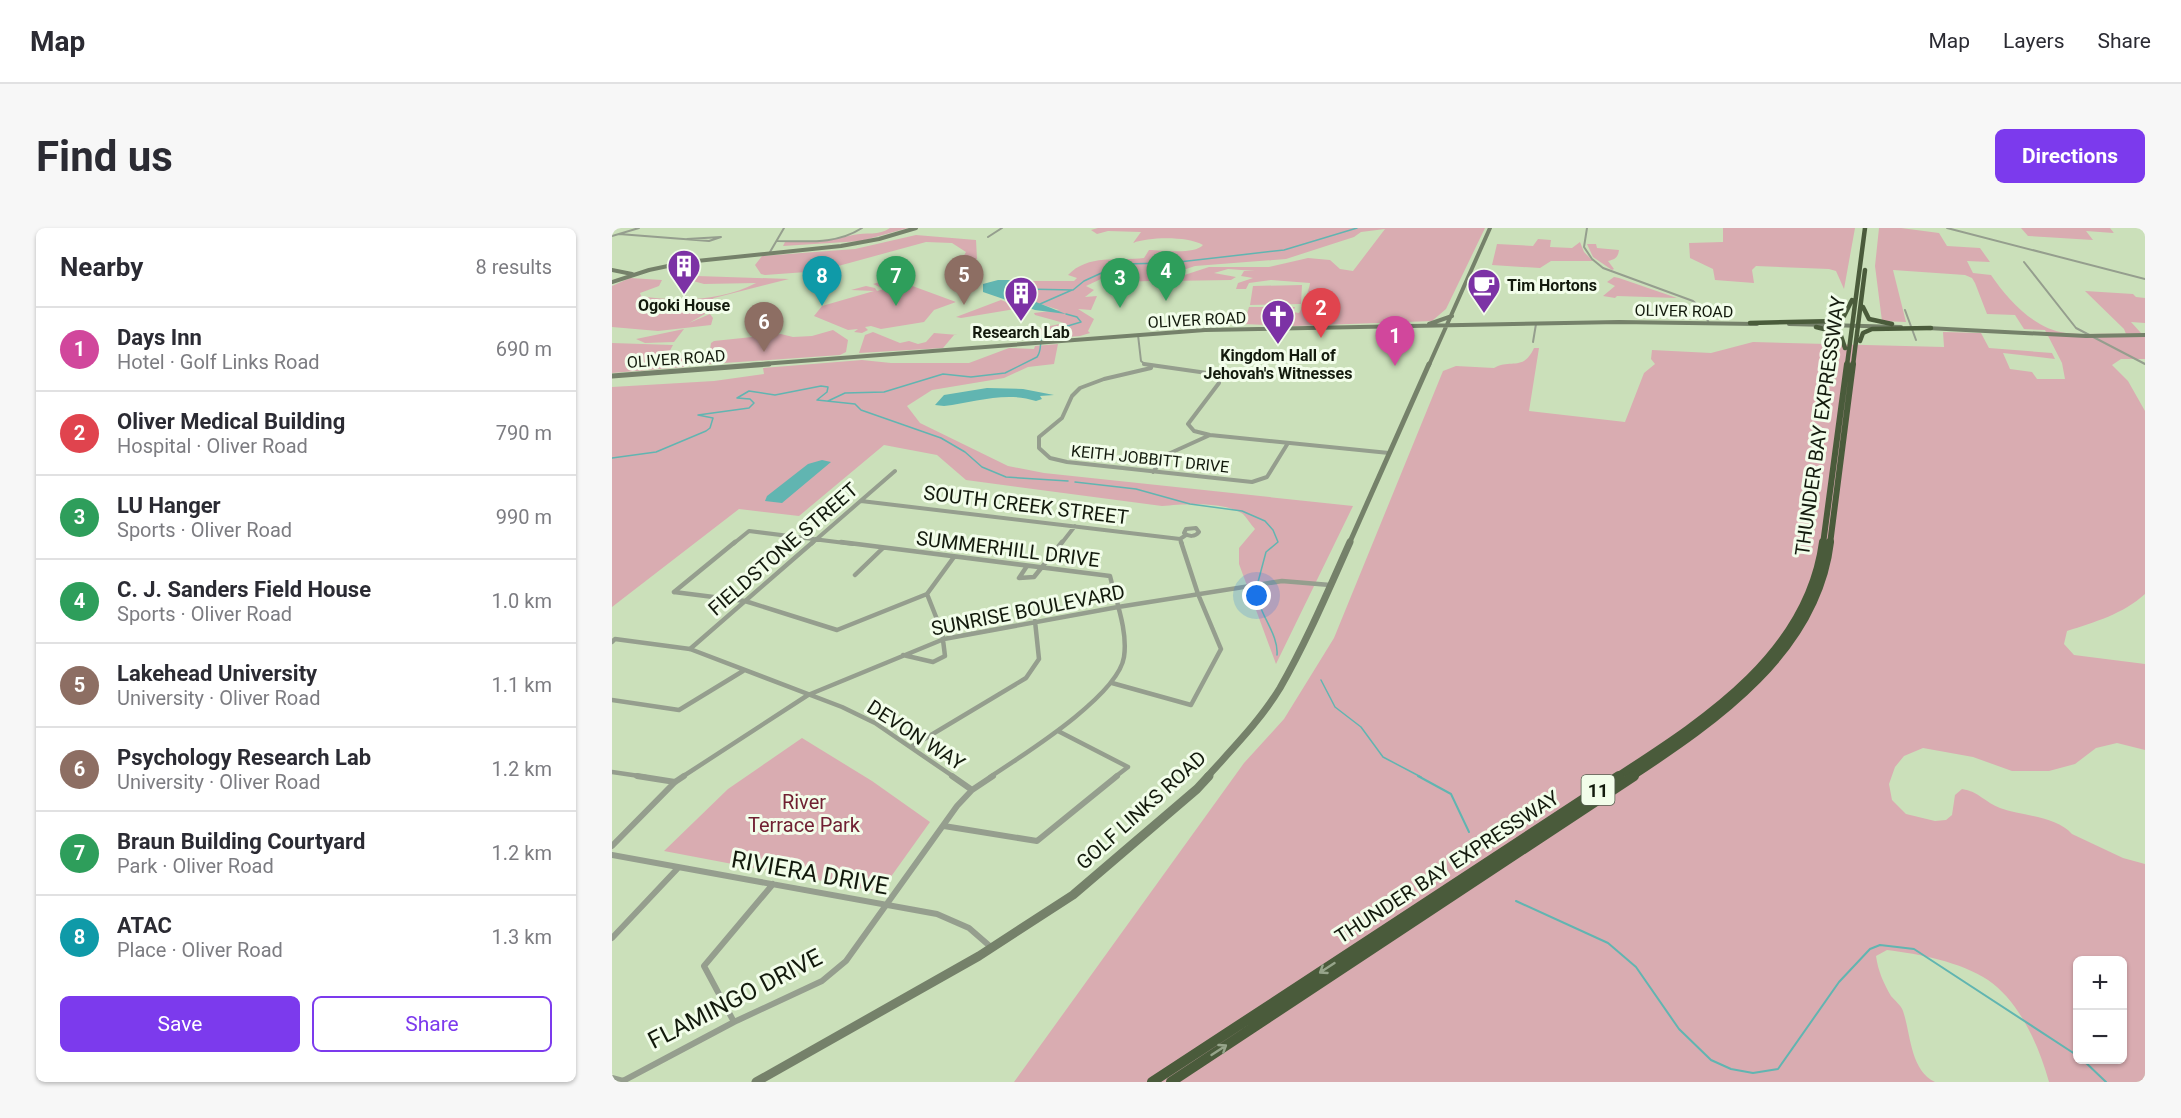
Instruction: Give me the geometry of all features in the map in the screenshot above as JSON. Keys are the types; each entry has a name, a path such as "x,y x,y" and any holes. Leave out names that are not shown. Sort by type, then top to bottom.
{"highway":[{"name":"THUNDER BAY EXPRESSWAY","path":"1152,1082 1680,736 1728,699 1769,658 1798,616 1816,578 1858,326 1867,228"},
{"name":"THUNDER BAY EXPRESSWAY","path":"1171,1082 1685,742 1755,685 1791,641 1810,609 1822,580 1829,551 1851,358 1851,325 1867,228"},
{"path":"1862,294 1864,314 1867,318 1912,327"},
{"path":"1750,323 1836,321 1844,316 1855,295"},
{"path":"1750,323 1819,327 1836,331 1844,338 1851,358"},
{"path":"1851,358 1863,333 1868,330 1931,328"}],"main road":[{"path":"612,282 632,274 695,260 864,242 916,228"},
{"name":"GOLF LINKS ROAD","path":"762,1081 992,948 1073,895 1197,789 1251,728 1279,689 1330,585 1490,228"},
{"path":"612,270 632,274"},
{"path":"1418,327 1452,316 1456,321 1476,326"},
{"name":"OLIVER ROAD","path":"612,376 1234,329 1709,323 1912,327"},
{"path":"1418,327 1436,331 1442,339"},
{"path":"1931,328 2086,336 2145,335"}],"street":[{"path":"612,236 639,228"},
{"path":"770,252 784,228"},
{"path":"777,241 836,239 862,228"},
{"path":"988,237 1002,228"},
{"path":"1587,228 1584,246 1596,262 1621,276 1689,299 1699,306 1709,323"},
{"path":"1947,228 2145,279"},
{"path":"619,234 712,241 721,237 687,239"},
{"path":"2024,262 2069,321 2086,336 2145,364"},
{"path":"1905,310 1916,340"},
{"path":"1533,342 1536,324"},
{"path":"1138,335 1141,362 1151,368 1207,373 1219,378 1219,383 1188,424 1194,430 1210,435 1389,454"},
{"name":"KEITH JOBBITT DRIVE","path":"1151,368 1104,379 1080,388 1072,396 1062,418 1041,435 1038,446 1043,453 1058,460 1247,482 1267,477 1288,443"},
{"path":"1153,472 1166,455 1210,435"},
{"name":"FIELDSTONE STREET","path":"690,649 896,471"},
{"name":"SOUTH CREEK STREET","path":"861,501 1179,539"},
{"path":"1027,566 1019,578 1030,579 1075,525"},
{"name":"SUMMERHILL DRIVE","path":"745,601 674,592 749,531 1110,576 1123,632 1124,658 1112,683 1058,731 972,790 887,906"},
{"path":"1112,683 1191,705 1221,649 1198,594 1179,539 1186,535"},
{"path":"855,575 883,548"},
{"path":"745,601 837,630 927,594 954,557"},
{"name":"SUNRISE BOULEVARD","path":"612,846 675,782 808,695 944,639 1035,621 1282,581 1330,585"},
{"path":"903,655 928,662 940,661 945,656 944,639 927,594"},
{"path":"911,747 1026,678 1039,659 1035,621"},
{"name":"DEVON WAY","path":"612,642 615,639 624,639 690,649 808,695 875,723 972,790"},
{"path":"612,700 679,710 743,670"},
{"path":"944,826 1037,841 1128,766 1058,731"},
{"path":"612,772 675,782"},
{"name":"RIVIERA DRIVE","path":"612,855 937,914 969,928 992,948"},
{"path":"612,938 678,868"},
{"path":"734,1022 704,966 773,884"},
{"name":"FLAMINGO DRIVE","path":"612,1078 623,1081 734,1022 829,976 846,961 887,906"}],"green space":[{"path":"890,228 908,228 861,241 783,246 785,242 877,233"},
{"path":"1098,228 1485,228 1446,309 1432,321 1294,326 1243,324 1241,322 1245,321 1249,307 1295,307 1293,312 1299,313 1310,283 1271,280 1249,283 1246,289 1236,289 1238,283 1253,278 1241,276 1244,271 1255,271 1228,269 1214,273 1236,277 1231,280 1166,281 1209,267 1269,267 1308,258 1330,260 1340,269 1353,271 1385,229 1361,232 1354,237 1286,259 1195,266 1150,281 1114,282 1103,278 1086,286 1094,290 1085,297 1097,296 1091,310 1078,309 1094,319 1088,331 1090,333 1034,340 1026,334 1032,330 1064,323 1035,315 1034,313 1059,310 1025,299 1029,286 1027,281 1074,281 1077,278 1068,275 1076,268 1094,261 1144,258 1149,250 1186,251 1203,245 1188,240 1168,238 1133,243 1141,232 1108,231 1097,234 1091,230"},
{"path":"1723,228 1855,228 1844,289 1836,271 1829,269 1756,266 1752,270 1754,283 1715,280 1713,269 1690,258 1689,243 1723,242"},
{"path":"1879,228 1901,228 1939,233 1947,246 1980,248 1990,262 1967,261 1973,273 1991,275 2005,294 2023,312 2043,326 2054,330 2081,334 2126,334 2124,329 2085,291 2133,294 2136,297 2145,298 2145,323 2131,322 2141,333 2145,333 2145,359 2121,359 2112,365 2128,381 2145,411 2145,594 2118,612 2067,631 2064,644 2074,655 2145,664 2145,750 2117,743 2096,748 2075,764 2049,771 2012,771 1973,757 1923,748 1904,756 1895,767 1889,784 1892,800 1906,814 1935,821 1946,820 1952,815 1955,795 1962,789 1973,792 2000,808 2057,823 2072,834 2123,858 2145,864 2145,1082 2049,1082 2034,1040 2019,1012 2010,1000 1988,980 1953,964 1887,950 1876,956 1880,972 1891,996 1903,1011 1916,1060 1927,1076 1935,1082 1014,1082 1244,763 1284,719 1334,638 1443,371 1456,366 1494,368 1521,362 1526,360 1534,348 1539,348 1529,411 1625,422 1644,373 1655,364 1651,359 1652,350 1711,353 1753,342 1944,347 1943,332 1981,333 1989,348 2052,353 2055,359 2003,353 2010,369 2032,372 2037,379 2065,379 2062,363 2045,330 2024,329 2015,315 1987,314 1975,283 1972,278 1965,275 1893,270 1906,322 1882,321 1875,266"},
{"path":"2021,228 2110,228 2114,233 2086,231 2093,240 2028,236"},
{"path":"916,235 976,240 977,259 968,261 973,266 961,269 949,264 961,261 966,252 952,243 926,242 820,271 765,275 761,274 755,265 762,256 855,249"},
{"path":"1538,239 1551,240 1550,247 1572,248 1580,242 1584,252 1593,261 1551,261 1540,268 1492,265 1497,244 1533,246"},
{"path":"1587,244 1596,244 1597,248 1619,250 1616,257 1608,261 1614,269 1612,270 1593,257"},
{"path":"697,276 789,279 714,298 703,305 705,314 689,323 710,314 713,318 711,325 658,331 612,327 612,286 630,278 662,280 659,286 640,293 641,296 670,299 715,297 756,283 704,284 693,281 673,281 676,278"},
{"path":"896,277 903,280 883,286 888,289 907,284 956,302 934,310 924,322 881,329 865,327 868,330 862,333 854,332 858,329 848,330 814,316 822,306 874,291 851,290 866,286 875,288 877,291 884,289 873,284"},
{"path":"1614,277 1677,298 1603,296 1615,286 1607,282"},
{"path":"1302,285 1301,304 1250,305 1253,286"},
{"path":"1001,300 1021,308 956,317"},
{"path":"684,329 674,342 645,343 636,339"},
{"path":"833,330 848,340 846,352 840,355 695,365 710,350 711,343 714,341 781,334 793,337 812,336"},
{"path":"873,332 900,343 909,341 918,344 926,342 934,333 958,335 954,335 943,348 859,353 865,335"},
{"path":"612,343 673,345 667,356 693,354 684,367 612,373"},
{"path":"1058,344 1054,364 1028,367 1004,378 932,390 907,406 920,423 1008,466 1044,473 1353,506 1276,664 1239,564 1239,548 1255,529 1243,514 1215,505 1162,506 966,480 937,455 884,445 799,516 739,509 612,607 612,387 714,381 764,374 763,368 862,360 891,363 969,363 1009,348 1034,349 1035,346"},
{"name":"River Terrace Park","path":"802,738 872,781 930,822 880,892 664,851 728,789"}],"water":[{"path":"998,280 1016,280 1027,285 1020,293 1021,296 1066,314 1035,310 983,292 983,284"},
{"path":"987,388 1023,389 1054,395 1040,396 1042,399 1036,401 1002,397 944,406 935,405 944,395"},
{"path":"822,460 831,462 782,503 765,501 767,496 808,464"}],"waterway":[{"path":"1025,289 1073,290 1084,281 1121,264 1170,263 1284,250 1357,228"},
{"path":"1040,304 1072,290"},
{"path":"828,401 845,393 884,392 943,374 971,377 1005,373 1037,357 1044,333 1081,322 1077,317 1066,314"},
{"path":"612,458 656,452 706,431 710,428 713,418 698,415 749,408 754,403 750,399 737,398 749,391 775,395 821,386 828,387 827,392 817,400 855,404 861,410 941,438 965,452 982,467 1006,477 1068,481"},
{"path":"1075,482 1136,489 1190,504 1242,511 1265,521 1273,530 1278,542 1266,552 1258,582"},
{"path":"1257,587 1257,596 1277,646 1277,655"},
{"path":"1321,680 1335,707 1361,727 1383,757 1421,777"},
{"path":"1418,776 1451,794 1469,832"},
{"path":"1516,901 1608,943 1636,967 1679,1029 1711,1060 1731,1069 1753,1073 1778,1069 1839,982 1870,949 1880,945 1914,949 2073,1053"},
{"path":"2087,1064 2106,1082"}],"place":[{"name":"Ogoki House","path":"684,295"},
{"name":"C. J. Sanders Field House","path":"1166,301"},
{"name":"Lakehead University","path":"964,305"},
{"name":"ATAC","path":"822,306"},
{"name":"Braun Building Courtyard","path":"896,306"},
{"name":"LU Hanger","path":"1120,308"},
{"name":"Tim Hortons","path":"1484,314"},
{"name":"Research Lab","path":"1021,322"},
{"name":"Oliver Medical Building","path":"1321,338"},
{"name":"Kingdom Hall of Jehovah's Witnesses","path":"1278,345"},
{"name":"Psychology Research Lab","path":"764,352"},
{"name":"Days Inn","path":"1395,366"}]}
